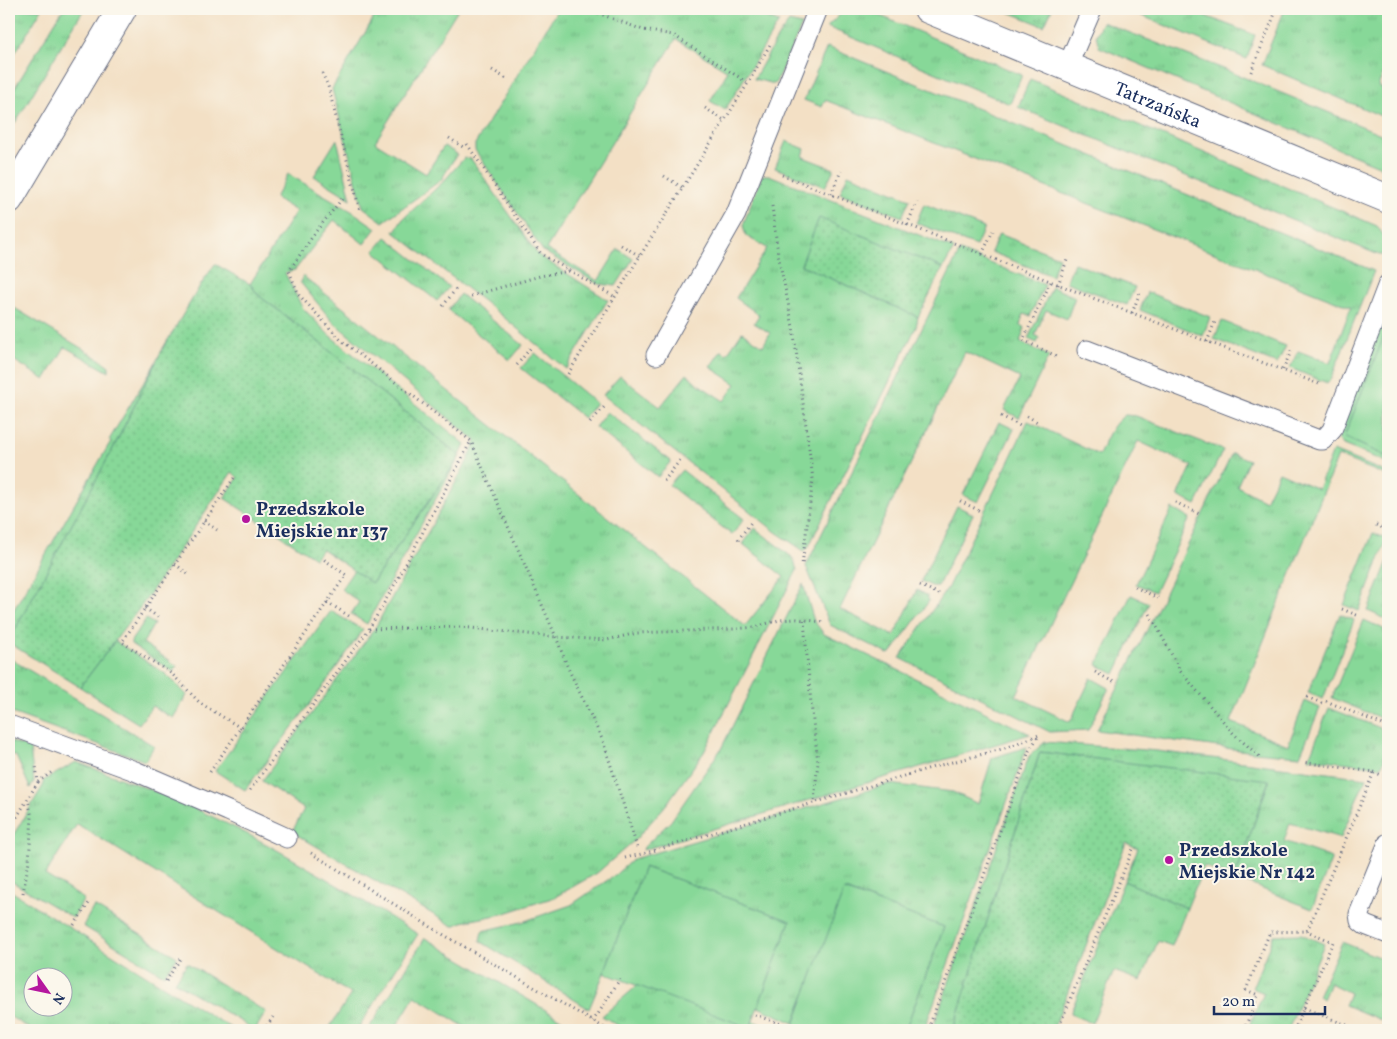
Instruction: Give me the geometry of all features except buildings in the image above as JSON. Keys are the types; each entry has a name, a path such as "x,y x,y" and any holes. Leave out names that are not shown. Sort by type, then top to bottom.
{"street":[{"path":"9,199 122,9"},
{"name":"Tatrzańska","path":"928,9 1388,199"}],"lane":[{"path":"656,355 736,214 818,9"},
{"path":"1067,67 1092,9"},
{"path":"1087,350 1323,440 1332,430 1388,284"},
{"path":"9,725 135,771 287,838"},
{"path":"1388,843 1359,914 1360,921 1365,925 1388,934"}],"path":[{"path":"589,9 643,30 673,35 748,83"},
{"path":"1251,72 1277,9"},
{"path":"568,374 772,41"},
{"path":"492,70 507,79"},
{"path":"322,73 328,86 360,211"},
{"path":"705,108 724,120"},
{"path":"449,138 463,147"},
{"path":"467,144 541,254 615,297"},
{"path":"831,194 841,171"},
{"path":"780,174 1058,285 1319,384"},
{"path":"664,176 683,188"},
{"path":"342,199 317,230 290,271 299,295 341,340 471,441 568,668 603,741 637,847"},
{"path":"908,225 917,202"},
{"path":"772,205 778,254 792,326 812,479 802,565"},
{"path":"982,254 993,231"},
{"path":"621,245 640,256"},
{"path":"1058,285 1067,260"},
{"path":"471,296 540,276 570,271"},
{"path":"1051,282 1023,340 1056,356"},
{"path":"443,306 458,286"},
{"path":"1132,312 1141,290"},
{"path":"1207,342 1216,319"},
{"path":"517,365 532,346"},
{"path":"1283,370 1292,348"},
{"path":"590,423 606,405"},
{"path":"1001,416 1022,426"},
{"path":"1027,416 1040,423"},
{"path":"247,796 369,629 399,577 471,441"},
{"path":"664,481 680,460"},
{"path":"234,478 122,642 172,674 200,703 241,728"},
{"path":"960,501 980,512"},
{"path":"1175,502 1198,514"},
{"path":"738,540 752,520"},
{"path":"204,522 217,530"},
{"path":"1376,525 1388,530"},
{"path":"208,775 346,575 322,558"},
{"path":"175,564 188,574"},
{"path":"920,584 939,594"},
{"path":"1135,587 1158,598"},
{"path":"327,602 349,616"},
{"path":"145,608 159,618"},
{"path":"1342,609 1359,616"},
{"path":"1150,614 1181,672 1234,734 1260,757"},
{"path":"369,629 462,627 556,637 607,640 637,634 755,627 779,620 797,619 824,622"},
{"path":"804,620 818,762 814,802"},
{"path":"1095,672 1117,684"},
{"path":"1307,697 1388,726"},
{"path":"9,830 38,782 34,750 39,735"},
{"path":"625,858 937,766 1002,749 1039,735 1029,750 928,1030"},
{"path":"1302,762 1374,772 1388,778"},
{"path":"1307,931 1374,772"},
{"path":"22,893 29,861 32,817 27,799"},
{"path":"287,838 444,935 608,1030"},
{"path":"1076,1030 1060,1024 1133,849"},
{"path":"74,925 89,903"},
{"path":"1244,1030 1258,995 1246,990 1270,932 1307,931 1333,942 1294,1030"},
{"path":"166,981 180,959"},
{"path":"592,1021 620,979"},
{"path":"1304,1008 1359,1030"},
{"path":"755,1015 799,1030"},
{"path":"264,1030 273,1017"},
{"path":"742,1025 742,1030"}],"green space":[{"path":"9,9 42,9 9,63"},
{"path":"63,9 84,9 15,123 9,119 9,97"},
{"path":"379,9 458,9 375,142 426,174 444,146 457,154 441,180 383,222 363,207 332,89"},
{"path":"558,9 745,9 779,22 725,110 710,101 728,71 676,39 546,249 598,281 618,249 633,259 616,286 598,284 543,251 475,150 475,144"},
{"path":"846,9 864,9 1022,75 1010,104 827,27"},
{"path":"1001,9 1052,9 1044,26"},
{"path":"1125,9 1187,9 1255,35 1247,59"},
{"path":"1285,9 1388,9 1388,62 1378,86 1388,91 1388,119 1262,65"},
{"path":"789,22 802,25 775,84 754,79 779,35"},
{"path":"1102,22 1221,68 1388,137 1388,170 1099,47 1096,35"},
{"path":"827,47 1374,271 1331,379 1327,383 1290,368 1298,351 1330,363 1351,307 825,100 822,107 804,100"},
{"path":"1030,79 1377,226 1384,236 1385,255 1379,255 1018,107"},
{"path":"337,139 351,199 314,176"},
{"path":"786,141 805,149 803,157 834,169 825,187 775,168"},
{"path":"464,158 471,159 538,255 608,300 566,369 501,315 394,232 403,219 444,181"},
{"path":"288,174 353,212 376,228 364,244 334,220 295,270 285,273 302,307 329,335 465,444 460,456 259,296 250,284 296,211 275,198"},
{"path":"848,174 910,199 902,217 840,193"},
{"path":"762,175 769,175 954,249 943,268 819,219 801,265 918,317 916,327 808,548 804,551 776,532 603,395 620,376 660,407 687,374 698,384 724,401 736,384 710,367 721,351 727,354 742,332 763,346 770,333 754,323 759,315 736,298 767,248 746,236 743,225"},
{"path":"924,204 984,228 976,246 916,223"},
{"path":"819,218 943,268 918,317 801,265"},
{"path":"999,234 1059,257 1052,276 991,252"},
{"path":"386,237 449,287 437,301 374,251"},
{"path":"960,251 1045,285 1030,316 1024,314 1020,325 1025,328 1020,342 1049,356 1019,418 1004,410 1020,378 965,352 840,609 894,636 917,590 927,596 929,601 892,652 888,654 830,625 806,566"},
{"path":"1074,263 1135,287 1127,305 1066,282"},
{"name":"Przedszkole Miejskie nr 137","path":"215,264 250,284 259,296 460,456 372,583 322,549 315,558 224,498 238,478 232,472 145,601 80,687 9,643 9,641 115,445 163,348"},
{"path":"303,276 745,626 784,577 743,544 755,528 793,558 797,570 704,752 665,806 636,839 597,873 555,897 502,914 462,922 453,926 292,832 304,809 262,781 375,628 468,460 476,441 333,322 300,282"},
{"path":"1052,287 1075,297 1067,319 1046,310 1035,335 1039,338 1037,343 1028,339"},
{"path":"1147,292 1210,317 1203,336 1140,310"},
{"path":"460,294 523,345 510,360 448,310"},
{"path":"11,306 98,358 109,366 109,372 65,347 45,380 9,357 9,310"},
{"path":"1388,308 1388,326 1344,437 1388,457 1388,463 1343,445 1338,439"},
{"path":"1222,321 1286,346 1277,364 1214,339"},
{"path":"1388,326 1388,457 1344,437"},
{"path":"535,353 596,403 584,418 521,368"},
{"path":"156,362 115,445 9,641 9,618 111,441 109,440"},
{"path":"607,412 671,461 658,477 595,427"},
{"path":"1125,415 1136,416 1223,450 1196,505 1178,496 1192,466 1138,441 1016,696 1070,722 1091,678 1109,688 1088,730 1050,732 900,658 948,587 1028,421 1099,455 1112,428"},
{"path":"999,422 1014,429 978,502 963,495"},
{"path":"1333,451 1388,473 1388,476 1338,456 1231,722 1288,745 1305,701 1320,708 1300,756 1254,752 1097,730 1232,453 1249,460 1237,486 1265,501 1279,472 1318,489"},
{"path":"460,456 367,624 351,614 359,602 341,589 354,570 373,582"},
{"path":"682,470 744,519 732,535 669,485"},
{"path":"957,506 973,514 938,586 932,586 921,581"},
{"path":"1172,509 1190,518 1155,592 1136,584"},
{"path":"1373,533 1387,539 1359,611 1344,605"},
{"path":"1388,561 1388,620 1368,611"},
{"path":"803,584 814,621 824,634 1030,734 643,850 671,821 721,749"},
{"path":"1131,595 1149,603 1115,674 1097,665"},
{"path":"331,611 363,630 245,790 215,771"},
{"path":"1340,614 1354,620 1323,699 1308,693"},
{"path":"146,619 154,624 143,643 177,666 173,672 131,644 131,641"},
{"path":"1364,620 1388,631 1388,721 1332,698"},
{"path":"115,641 166,674 187,695 173,718 152,706 139,724 80,687"},
{"path":"9,658 154,746 145,761 9,712"},
{"path":"1329,708 1388,731 1388,751 1381,767 1309,758"},
{"path":"9,741 30,748 34,782 30,788 16,756 9,754"},
{"path":"1045,742 1157,751 1367,778 1341,838 1290,823 1284,841 1332,858 1312,909 1235,878 1269,781 1040,752 953,1030 932,1030 1029,756"},
{"path":"1027,747 924,1030 905,1030 944,927 845,890 794,1023 758,1007 790,921 644,867 589,1009 480,941 482,931 522,922 571,905 615,875 633,859 889,784 953,792 978,804 992,758"},
{"path":"1040,752 1269,780 1235,878 1204,866 1187,908 1124,881 1138,848 1126,843 1053,1030 953,1030"},
{"path":"76,762 162,794 239,830 291,858 418,934 357,1030 328,1030 351,994 77,824 45,875 84,899 73,918 9,880 9,842 43,786 43,781"},
{"path":"644,867 790,921 750,1028 604,973"},
{"path":"1124,881 1187,908 1172,946 1158,941 1141,981 1114,971 1092,1023 1070,1014"},
{"path":"9,890 234,1030 32,1030 9,1016"},
{"path":"844,890 944,927 905,1030 792,1030"},
{"path":"94,906 177,957 164,975 83,926"},
{"path":"1301,934 1324,944 1288,1030 1247,1030 1264,993 1252,988 1274,935"},
{"path":"425,938 579,1030 470,1030 415,996 394,1030 368,1030"},
{"path":"1342,942 1388,961 1388,1023 1345,1005 1350,993 1330,983 1323,999 1318,996"},
{"path":"187,963 266,1012 255,1030 175,982"},
{"path":"638,985 750,1028 753,1021 777,1030 626,1030 602,1016"}],"place":[{"name":"Przedszkole Miejskie nr 137","path":"246,519"},
{"name":"Przedszkole Miejskie Nr 142","path":"1169,860"}]}
